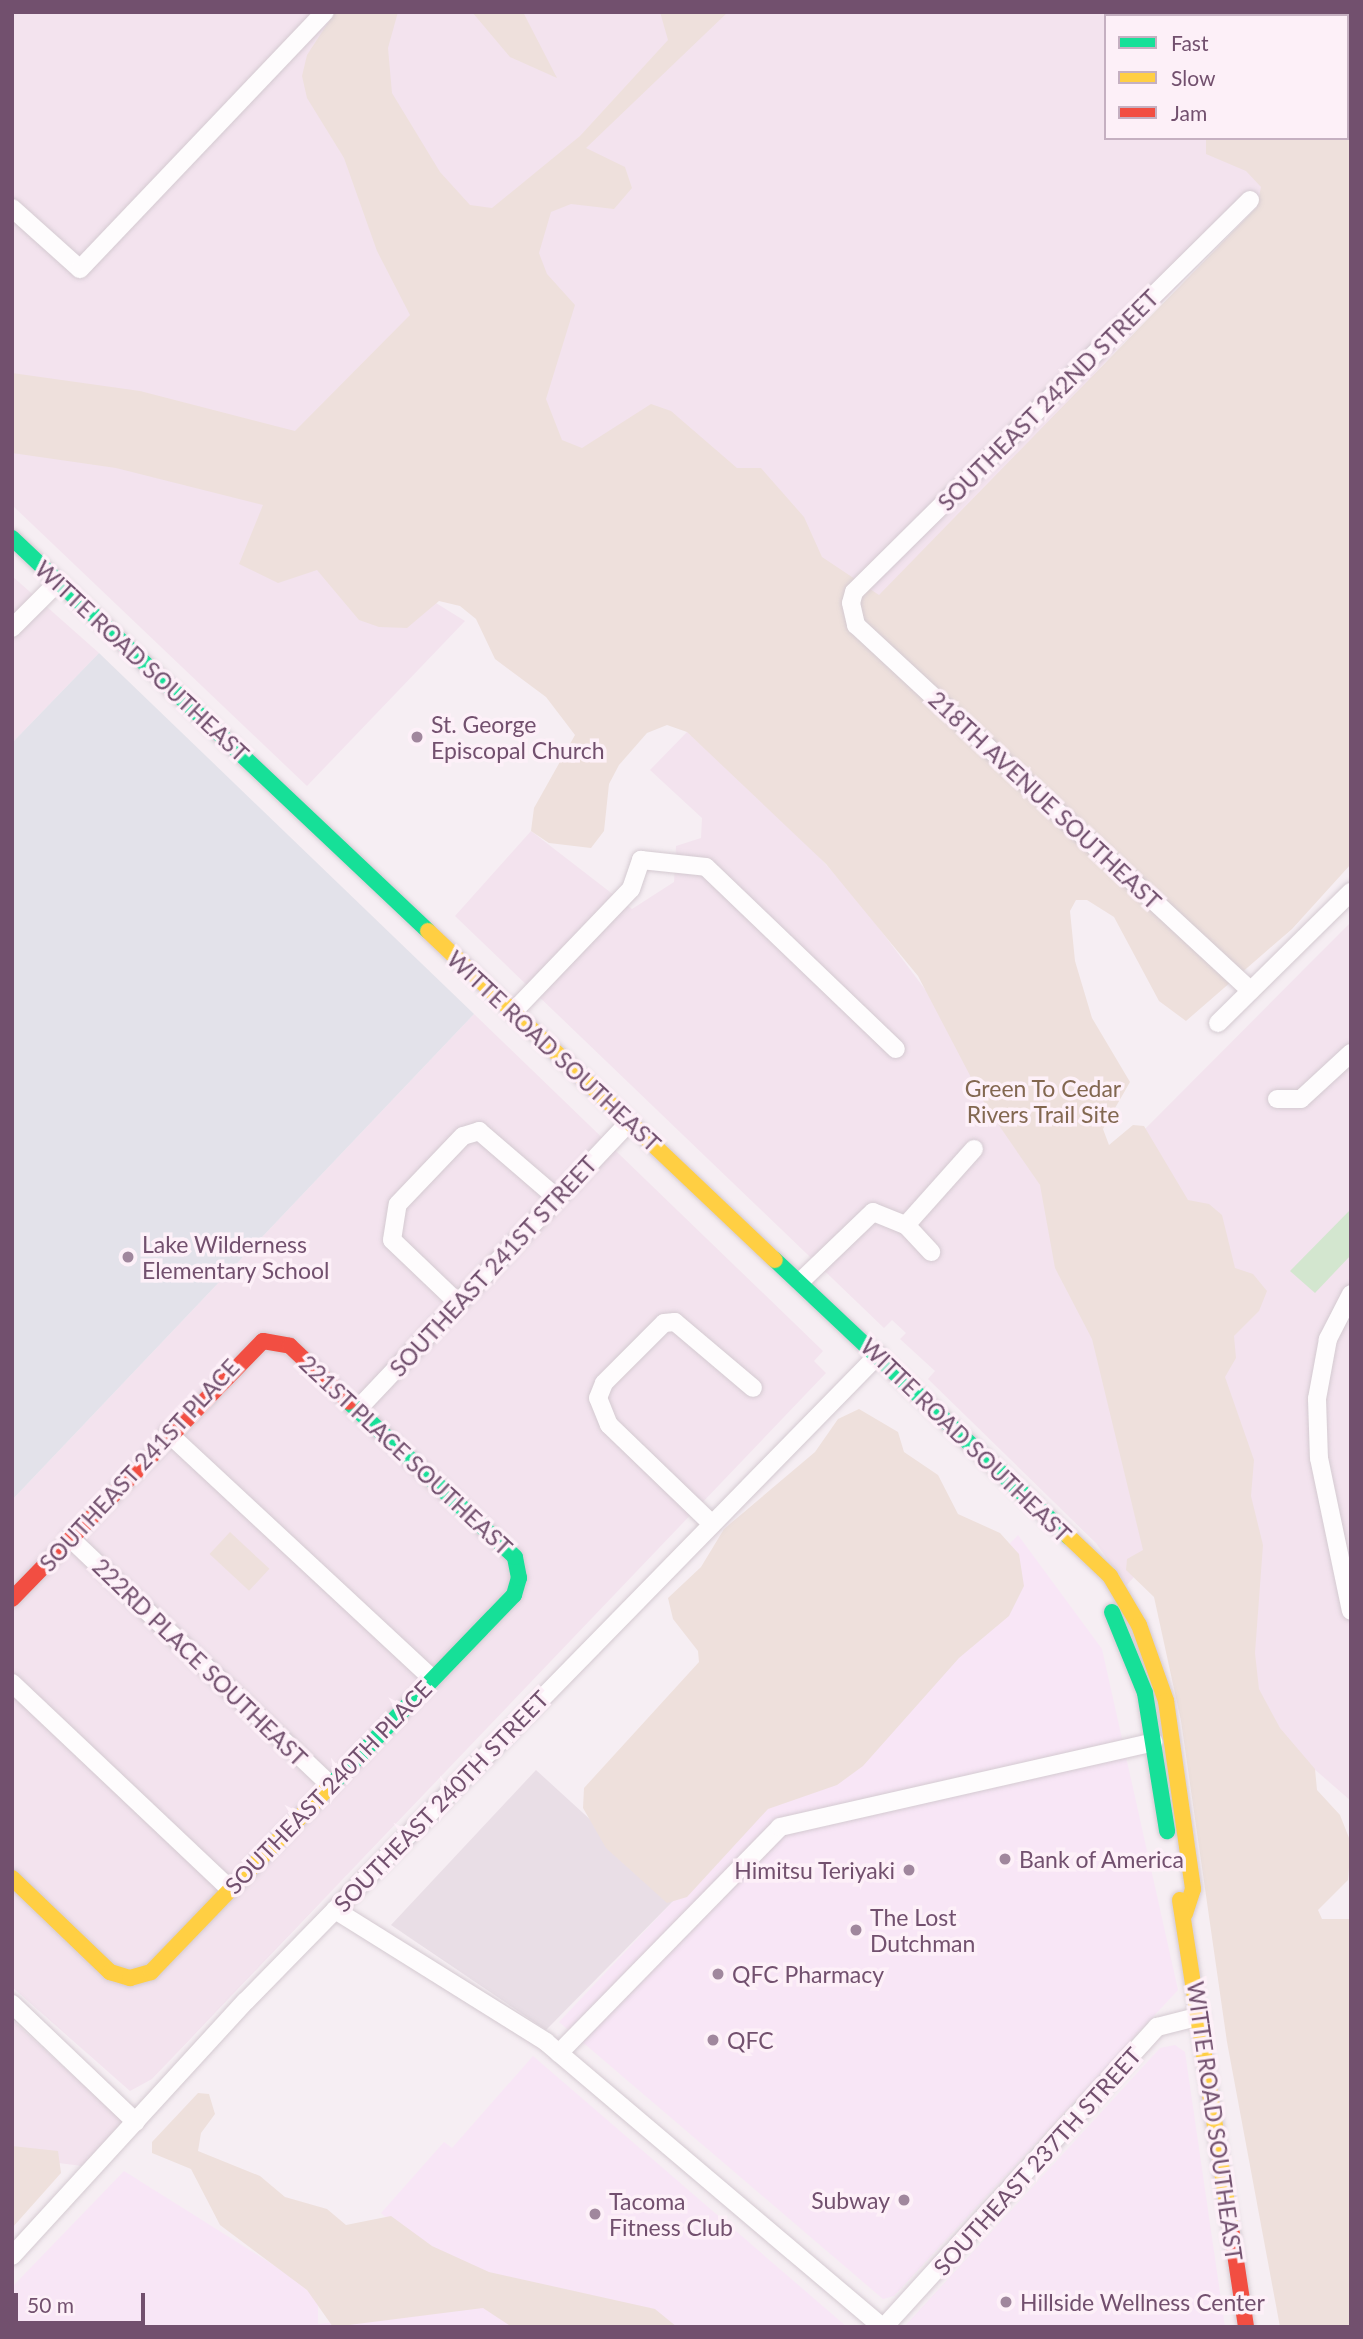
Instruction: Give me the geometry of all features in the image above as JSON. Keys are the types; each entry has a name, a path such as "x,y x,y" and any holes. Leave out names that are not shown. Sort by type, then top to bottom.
{"street":[{"path":"12,208 80,269 326,12"},
{"name":"SOUTHEAST 242ND STREET","path":"851,603 866,581 1250,200"},
{"name":"WITTE ROAD SOUTHEAST","path":"12,538 878,1355 1125,1598 1154,1662 1172,1733 1193,1889 1185,1914"},
{"path":"12,628 58,582"},
{"name":"218TH AVENUE SOUTHEAST","path":"851,603 856,625 1251,991"},
{"path":"513,1012 631,889 641,860 706,867 896,1049"},
{"path":"1218,1023 1351,892"},
{"path":"1277,1099 1301,1099 1351,1053"},
{"name":"SOUTHEAST 241ST STREET","path":"358,1410 629,1122"},
{"path":"458,1303 402,1252 389,1226 398,1204 463,1136 479,1131 557,1198"},
{"path":"906,1225 974,1149"},
{"path":"800,1282 873,1212 906,1225 931,1252"},
{"path":"1351,1294 1321,1360 1317,1399 1319,1458 1348,1577 1351,1611"},
{"path":"712,1524 609,1425 598,1398 604,1383 664,1323 675,1322 753,1388"},
{"name":"221ST PLACE SOUTHEAST","path":"271,1341 290,1346 515,1557 519,1586"},
{"name":"SOUTHEAST 241ST PLACE","path":"12,1599 253,1345 271,1341"},
{"name":"SOUTHEAST 240TH STREET","path":"12,2256 335,1910 878,1355"},
{"path":"168,1433 432,1678"},
{"name":"222RD PLACE SOUTHEAST","path":"70,1538 330,1785"},
{"name":"WITTE ROAD SOUTHEAST","path":"1093,1565 1137,1669 1153,1742 1185,1914 1246,2327"},
{"name":"SOUTHEAST 240TH PLACE","path":"12,1878 110,1972 130,1978 151,1972 519,1586"},
{"path":"12,1683 230,1889"},
{"path":"559,2053 780,1826 1153,1742 1167,1762 1176,1822 1185,1835"},
{"path":"335,1910 559,2053 883,2327"},
{"path":"12,2004 136,2122"},
{"name":"SOUTHEAST 237TH STREET","path":"883,2327 1157,2027 1200,2016"}],"shaded area":[{"path":"12,12 1351,12 1104,14 1104,140 1316,140 773,713 12,401"},
{"path":"12,446 258,493 465,621 307,786 12,505"},
{"path":"12,576 99,653 12,743"},
{"name":"Lake Wilderness Elementary School","path":"99,653 474,1014 12,1500 12,743"},
{"path":"687,732 793,828 858,900 951,1024 999,1105 1040,1185 1180,1525 1126,1586 1096,1543 928,1379 935,1371 900,1339 906,1333 892,1320 884,1328 455,916 531,831 632,909 674,882 676,846 701,838 702,818 650,770"},
{"path":"1351,922 1351,1801 1258,1720 1128,1146"},
{"path":"474,1014 823,1351 814,1361 826,1373 152,2079 130,2091 12,1987 12,1500"},
{"path":"1351,1209 1351,1255 1315,1293 1290,1271"},
{"path":"1018,1535 1102,1649 1178,1990 894,2296 883,2299 559,2022"},
{"path":"536,1770 676,1898 546,2030 391,1925"},
{"path":"12,2020 123,2121 82,2166 12,2157"},
{"path":"1175,2045 1185,2052 1225,2327 904,2327 1160,2048"},
{"path":"533,2056 847,2327 575,2327 427,2253 381,2213 444,2142 452,2148"},
{"path":"124,2171 318,2293 318,2324 495,2304 519,2327 12,2327 12,2287"}],"green space":[{"name":"Green To Cedar Rivers Trail Site","path":"335,12 398,12 388,48 392,93 440,172 470,205 492,208 580,136 668,40 660,12 728,12 586,148 625,167 632,188 614,209 571,204 551,212 539,253 547,274 575,305 546,399 562,440 582,448 651,404 671,411 737,468 761,468 804,517 822,557 879,595 1257,207 1261,187 1246,171 1206,154 1206,140 1349,140 1349,14 1334,14 1351,12 1351,864 1292,929 1186,1021 1159,1001 1114,917 1087,900 1076,900 1070,911 1075,961 1092,1018 1130,1082 1103,1129 1109,1145 1133,1125 1144,1126 1188,1200 1209,1204 1222,1215 1235,1268 1253,1274 1267,1291 1259,1311 1234,1336 1236,1358 1225,1377 1254,1460 1251,1496 1263,1545 1255,1653 1259,1689 1280,1728 1315,1769 1317,1790 1340,1815 1351,1843 1348,1880 1318,1910 1322,1919 1351,1919 1351,2327 1280,2327 1227,2042 1181,1721 1154,1597 1126,1570 1127,1559 1143,1550 1092,1339 1055,1268 1040,1185 987,1108 918,976 826,864 687,732 667,725 647,733 619,765 609,784 604,831 591,848 549,843 531,831 534,808 575,735 546,697 495,659 476,619 460,606 439,601 407,628 379,627 359,620 317,570 278,583 239,564 263,505 116,468 12,453 12,373 140,391 295,431 410,315 377,251 344,158 307,98 302,76 307,55"},
{"path":"472,12 523,12 557,78 510,57"},
{"path":"859,1409 898,1432 904,1452 938,1475 958,1514 1000,1533 1019,1554 1024,1586 1009,1616 959,1658 863,1766 837,1785 768,1809 687,1897 667,1903 606,1848 583,1808 584,1788 699,1662 698,1651 673,1619 668,1598 701,1567 724,1529 815,1452 838,1419"},
{"path":"230,1532 269,1569 249,1591 210,1554"},
{"path":"198,2093 209,2094 215,2114 201,2133 198,2151 260,2176 285,2197 327,2209 346,2225 391,2216 432,2246 489,2272 655,2309 677,2327 512,2327 483,2308 333,2327 307,2290 220,2225 191,2169 152,2153 152,2142"},
{"path":"12,2146 58,2151 61,2173 12,2228"}],"traffic: fast":[{"path":"12,538 428,931"},
{"path":"775,1260 1068,1536"},
{"path":"333,1783 514,1595 519,1578 515,1557 349,1402"},
{"path":"1112,1612 1145,1693 1167,1831"}],"traffic: slow":[{"path":"428,931 775,1260"},
{"path":"1068,1536 1110,1576 1139,1625 1166,1701 1193,1889 1185,1914"},
{"path":"12,1878 110,1972 130,1978 151,1972 333,1783"},
{"path":"1180,1900 1232,2234"}],"traffic: jam":[{"path":"12,1599 263,1341 290,1346 349,1402"},
{"path":"1232,2234 1246,2327"}],"place":[{"name":"St. George Episcopal Church","path":"417,737"},
{"name":"Lake Wilderness Elementary School","path":"128,1257"},
{"name":"Bank of America","path":"1005,1859"},
{"name":"Himitsu Teriyaki","path":"909,1870"},
{"name":"The Lost Dutchman","path":"856,1930"},
{"name":"QFC Pharmacy","path":"718,1974"},
{"name":"QFC","path":"713,2040"},
{"name":"Subway","path":"904,2200"},
{"name":"Tacoma Fitness Club","path":"595,2214"},
{"name":"Hillside Wellness Center","path":"1006,2302"}]}
